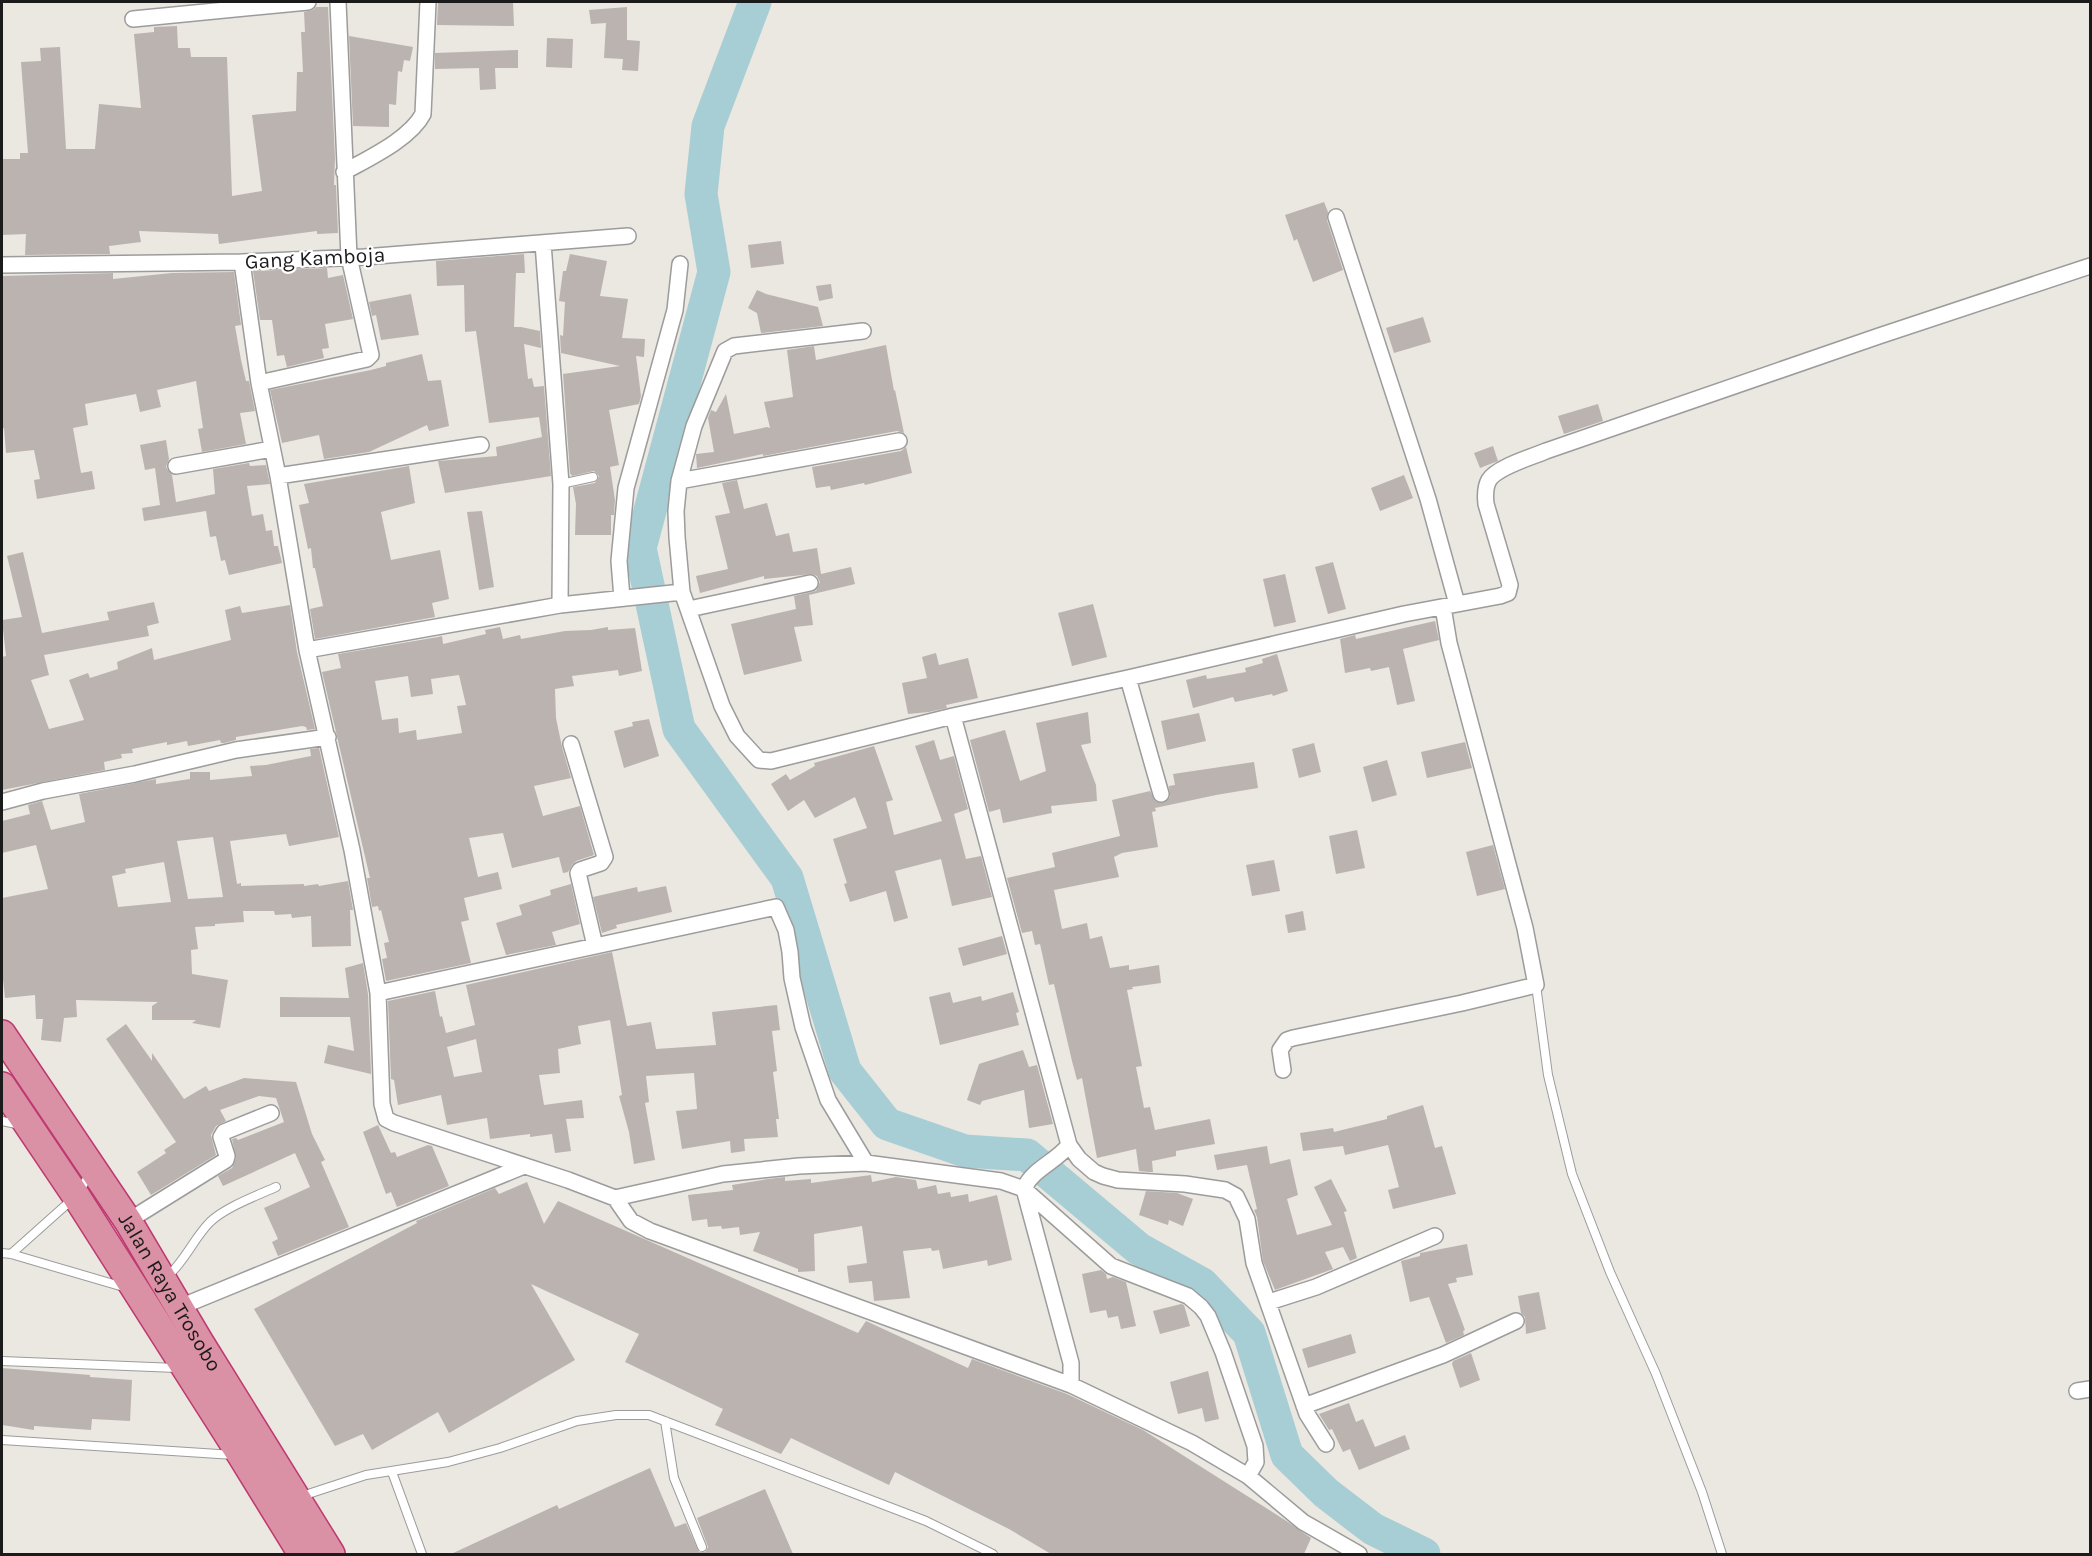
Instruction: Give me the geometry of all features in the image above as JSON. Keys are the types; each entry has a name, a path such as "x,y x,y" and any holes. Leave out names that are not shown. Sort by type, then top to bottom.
{"highway":[{"name":"Jalan Raya Trosobo","path":"2,1034 128,1221 165,1280 199,1341 331,1554"},
{"name":"Jalan Raya Trosobo","path":"2,1086 76,1196 302,1554"}],"street":[{"path":"133,19 308,2"},
{"path":"259,383 370,356 371,351 349,257 338,2"},
{"path":"345,172 392,144 423,114 428,2"},
{"path":"1283,1070 1280,1050 1287,1040 1536,985 1525,928 1449,643 1450,606 1428,499 1336,217"},
{"name":"Gang Kamboja","path":"2,266 242,262 349,257 628,236"},
{"path":"543,243 561,484 560,606"},
{"path":"242,262 259,383 278,476 308,650 352,850 378,993 382,1104 386,1119 615,1198 723,1174 799,1166 866,1163 1027,1183 1111,1266 1188,1296 1208,1316 1223,1352 1255,1446 1256,1462 1248,1476"},
{"path":"628,597 620,561 626,488 675,310 680,264"},
{"path":"863,331 734,346 725,351 694,426 679,481 676,511 678,592 689,609 722,706 737,736 759,760 771,761 953,716 1404,614 1500,596 1508,593 1510,589 1485,494 1488,482 1498,471 1546,451 2091,266"},
{"path":"679,481 899,441"},
{"path":"278,476 481,445"},
{"path":"176,466 272,448"},
{"path":"689,609 810,583"},
{"path":"308,650 560,606 678,592"},
{"path":"1128,678 1161,794"},
{"path":"953,716 1065,1150 1103,1176 1118,1180 1185,1184 1232,1192 1240,1201 1245,1213 1254,1263 1307,1414 1326,1444"},
{"path":"2,802 42,791 135,774 236,750 328,737"},
{"path":"571,744 605,856 601,863 580,870 578,873 595,946"},
{"path":"378,993 776,907 786,930 792,978 802,1028 828,1100 866,1163"},
{"path":"128,1221 224,1162 227,1158 221,1137 224,1132 271,1113"},
{"path":"1065,1150 1027,1183 1027,1204 1071,1363 1071,1385"},
{"path":"180,1307 524,1166"},
{"path":"615,1198 631,1221 650,1231 1071,1385 1192,1443 1248,1476 1303,1522 1359,1554"},
{"path":"1269,1302 1316,1287 1435,1236"},
{"path":"1305,1406 1443,1355 1516,1321"}],"lane":[{"path":"561,484 593,477"},
{"path":"1536,985 1548,1075 1572,1174 1610,1272 1660,1385 1702,1492 1722,1554"},
{"path":"2,1121 30,1126"},
{"path":"11,1254 76,1196 93,1168"},
{"path":"165,1280 177,1268 209,1223 221,1214 276,1187"},
{"path":"2,1253 136,1291"},
{"path":"2,1361 186,1368"},
{"path":"296,1499 366,1475 448,1462 500,1448 577,1420 616,1415 649,1415 926,1521 993,1554"},
{"path":"665,1421 674,1478 702,1547"},
{"path":"2,1440 241,1455"},
{"path":"392,1472 422,1554"}],"building":[{"path":"438,2 513,2 514,26 437,25"},
{"path":"316,7 328,7 335,158 334,185 336,185 338,233 317,234 317,231 219,244 218,234 139,231 141,242 109,246 110,254 25,255 26,234 2,235 2,159 20,159 20,153 28,153 21,62 41,61 40,48 60,47 66,149 95,149 99,104 141,108 134,34 154,32 154,27 177,26 178,48 190,48 191,57 227,57 232,196 262,191 252,115 296,111 297,72 303,72 301,32 305,32 304,12"},
{"path":"627,7 627,40 640,41 638,71 622,70 623,59 604,58 606,23 591,24 589,10"},
{"path":"349,36 413,47 410,61 404,60 402,72 398,71 396,105 389,104 389,127 353,126"},
{"path":"547,38 573,39 572,68 546,67"},
{"path":"518,50 518,68 495,68 496,89 480,90 479,68 435,69 435,53"},
{"path":"1324,202 1328,212 1327,220 1343,270 1313,282 1297,239 1294,241 1285,215"},
{"path":"781,241 784,264 751,268 748,245"},
{"path":"524,254 525,273 516,273 514,327 540,331 541,348 524,344 528,379 532,378 534,387 544,386 551,476 445,493 438,461 497,456 496,447 542,437 539,417 489,423 476,331 465,332 464,285 437,286 436,261"},
{"path":"570,254 607,261 600,296 628,299 622,338 645,339 644,357 636,356 641,396 639,404 609,410 619,465 610,467 615,500 614,515 611,515 611,535 575,535 576,504 573,487 595,483 599,476 594,471 572,476 570,473 563,374 620,366 561,353 560,335 563,336 565,302 559,301 563,271 566,271"},
{"path":"327,268 328,278 343,275 353,319 325,324 329,348 322,349 324,358 287,367 284,355 277,356 272,320 260,320 253,271"},
{"path":"234,272 241,325 235,326 241,360 246,381 249,381 255,411 240,413 246,444 202,452 198,429 203,428 196,381 157,390 161,407 140,412 136,394 85,404 88,425 73,428 81,473 92,471 95,489 37,499 34,480 40,479 34,450 6,453 4,428 2,429 2,276 113,273 113,279 172,273"},
{"path":"831,284 833,298 819,301 816,286"},
{"path":"757,290 818,307 823,326 761,333 757,313 748,308"},
{"path":"411,294 419,335 381,340 376,315 372,316 369,302"},
{"path":"1423,317 1431,342 1394,353 1386,328"},
{"path":"886,345 904,433 897,431 697,468 696,454 714,452 708,418 711,410 716,412 726,394 734,434 770,428 764,402 793,397 787,350 814,346 816,360"},
{"path":"422,354 428,381 441,380 449,426 429,431 427,425 369,452 324,459 319,435 282,443 270,390 371,370 386,366 386,363"},
{"path":"1598,404 1603,421 1564,434 1558,416"},
{"path":"166,440 169,459 166,467 172,475 176,502 215,494 213,469 249,463 250,466 266,465 270,484 247,486 252,516 263,514 266,531 272,530 274,546 278,546 282,563 229,575 225,560 221,561 216,536 210,537 206,511 144,521 142,508 160,505 155,468 145,470 140,445"},
{"path":"1493,446 1498,461 1480,468 1474,453"},
{"path":"906,447 912,473 865,485 864,483 831,490 830,486 816,488 812,467 901,451"},
{"path":"409,466 415,503 381,512 391,560 440,550 449,599 432,603 435,617 315,639 310,609 323,606 299,505 309,503 304,484"},
{"path":"1404,475 1413,498 1380,511 1371,488"},
{"path":"737,480 744,509 767,503 776,536 789,533 793,552 817,548 821,574 851,567 855,584 809,595 813,625 794,627 802,661 744,675 731,624 796,609 794,596 816,591 820,582 817,576 812,574 764,579 764,576 700,593 696,576 728,569 715,516 730,513 722,483"},
{"path":"482,511 494,587 479,590 467,512"},
{"path":"23,552 42,633 109,620 107,612 154,602 159,623 147,626 149,636 44,655 49,675 31,680 49,729 84,720 69,680 88,673 90,678 118,669 117,662 152,648 154,660 231,640 225,610 240,606 242,613 290,605 297,652 315,729 307,730 302,726 236,737 236,740 224,743 220,740 188,746 187,741 167,745 167,742 132,749 133,753 121,754 122,758 104,762 105,770 2,790 2,657 6,656 2,620 22,617 7,556"},
{"path":"1333,562 1346,609 1328,614 1315,567"},
{"path":"1285,574 1296,622 1274,627 1263,579"},
{"path":"1093,604 1107,657 1072,666 1058,613"},
{"path":"1435,621 1439,640 1403,649 1415,701 1397,705 1389,667 1345,673 1340,639 1355,635 1356,639"},
{"path":"500,627 503,639 520,635 521,639 565,631 608,627 608,630 635,628 642,671 619,676 618,670 572,676 574,686 555,689 556,718 571,778 534,786 543,816 580,806 594,855 576,861 568,872 563,873 559,857 512,868 503,833 469,838 478,877 498,872 502,889 464,898 469,920 461,922 471,963 386,981 382,959 387,958 384,943 389,942 381,910 379,911 378,906 372,907 367,878 370,878 322,672 341,668 338,654 442,636 443,644 486,634 485,630","holes":["459,675 466,705 457,706 462,733 417,740 416,730 399,733 398,718 382,720 375,681 408,676 411,697 433,694 431,679"]},
{"path":"936,653 939,665 968,658 978,698 946,705 947,708 908,714 902,683 927,678 922,657"},
{"path":"1277,654 1288,691 1273,696 1272,694 1235,702 1233,697 1193,708 1186,680 1206,675 1207,679 1246,672 1245,668 1263,663 1262,659"},
{"path":"1088,712 1091,743 1081,745 1096,785 1097,801 1051,806 1052,813 1003,823 1000,809 989,812 970,740 1005,730 1020,781 1046,771 1036,723"},
{"path":"1199,713 1206,741 1167,750 1161,721"},
{"path":"649,719 659,756 624,768 614,731 633,726 632,722"},
{"path":"934,740 940,760 954,756 968,809 954,814 966,859 981,856 992,897 952,906 941,859 895,871 908,918 894,922 886,891 850,902 844,884 847,883 833,839 867,828 855,797 815,818 804,800 788,811 771,784 786,774 790,780 815,766 814,763 874,746 893,800 886,802 894,835 942,821 915,746"},
{"path":"1465,742 1472,768 1427,778 1421,752"},
{"path":"1314,743 1321,772 1299,778 1292,749"},
{"path":"319,748 339,837 289,846 286,834 230,841 237,884 241,883 241,886 304,884 304,886 318,884 319,886 348,881 353,910 350,910 351,946 312,947 311,916 292,918 291,914 275,915 274,911 243,911 244,922 195,927 198,949 191,950 192,974 228,980 220,1028 192,1023 196,1020 152,1020 152,1006 158,1002 76,1000 77,1017 64,1018 61,1042 41,1040 43,1019 36,1019 35,995 5,998 2,970 2,898 48,889 36,845 2,853 2,821 30,814 28,805 42,801 51,830 85,822 79,794 156,779 156,784 190,779 190,772 210,772 210,780 252,776 250,766 311,756 310,749","holes":["213,837 223,897 188,899 177,841","164,862 171,902 118,907 112,876 126,873 125,869"]},
{"path":"1387,760 1397,795 1372,802 1363,767"},
{"path":"1254,762 1258,788 1155,808 1156,811 1152,812 1158,847 1122,853 1114,857 1119,877 1054,890 1062,929 1087,923 1090,939 1102,936 1110,968 1129,965 1129,970 1159,965 1161,983 1132,987 1133,989 1127,990 1142,1066 1136,1067 1144,1108 1150,1107 1155,1130 1210,1119 1215,1144 1176,1151 1176,1156 1152,1161 1153,1172 1139,1171 1136,1149 1097,1158 1082,1078 1077,1080 1054,984 1049,985 1040,944 1035,945 1032,931 1022,933 1007,878 1055,867 1052,853 1120,836 1112,800 1150,791 1155,801 1163,803 1170,797 1169,786 1175,785 1173,774"},
{"path":"1357,830 1365,868 1336,874 1329,836"},
{"path":"1493,845 1505,889 1477,896 1466,852"},
{"path":"1274,860 1280,891 1252,896 1246,865"},
{"path":"571,884 580,924 552,932 556,945 506,955 496,923 522,915 519,905 551,895 550,890"},
{"path":"666,886 672,912 616,925 617,928 602,933 593,897 637,887 638,892"},
{"path":"1303,911 1306,930 1288,933 1285,915"},
{"path":"1002,936 1007,954 963,966 958,948"},
{"path":"612,952 627,1026 651,1022 656,1049 716,1045 712,1012 777,1005 780,1030 772,1031 777,1071 773,1072 779,1119 776,1119 778,1137 744,1139 745,1151 731,1153 730,1141 682,1149 676,1111 697,1109 694,1073 646,1076 649,1102 645,1103 655,1160 634,1164 629,1132 619,1096 622,1095 610,1020 578,1026 581,1044 558,1049 560,1073 539,1075 544,1105 582,1100 584,1118 566,1119 571,1151 555,1153 552,1134 490,1139 487,1118 447,1125 441,1095 398,1105 394,1080 391,1079 388,1001 435,991 446,1033 475,1025 466,985","holes":["476,1039 482,1072 454,1077 447,1047"]},
{"path":"363,963 368,994 371,1074 324,1063 328,1045 354,1051 350,1017 280,1017 280,997 349,998 345,968"},
{"path":"950,992 953,1003 981,996 982,1001 1013,992 1019,1012 1016,1013 1019,1025 940,1045 929,997"},
{"path":"126,1024 152,1061 152,1053 184,1099 206,1086 209,1091 244,1078 296,1082 312,1134 325,1160 321,1162 349,1227 278,1256 272,1242 278,1239 264,1208 310,1187 295,1153 223,1186 218,1176 232,1168 236,1158 232,1139 238,1140 284,1122 276,1098 259,1096 220,1110 226,1121 216,1126 211,1135 216,1155 151,1195 137,1172 166,1153 164,1150 176,1142 106,1039"},
{"path":"1023,1050 1029,1067 1037,1065 1053,1124 1029,1128 1024,1090 982,1101 980,1105 967,1100 979,1064"},
{"path":"1423,1105 1435,1148 1442,1146 1456,1194 1393,1209 1388,1190 1399,1187 1388,1145 1345,1155 1343,1146 1303,1151 1300,1133 1333,1128 1334,1132 1387,1119 1387,1116"},
{"path":"378,1125 391,1153 395,1152 397,1157 428,1145 432,1146 449,1186 397,1207 391,1192 386,1194 363,1132"},
{"path":"1267,1146 1270,1164 1290,1159 1298,1195 1287,1199 1297,1235 1332,1225 1314,1187 1331,1179 1347,1211 1344,1212 1357,1258 1350,1261 1343,1247 1325,1252 1333,1269 1275,1290 1263,1261 1254,1210 1257,1209 1247,1165 1217,1170 1214,1155"},
{"path":"871,1175 872,1182 896,1177 916,1180 918,1189 936,1185 938,1194 950,1192 951,1197 968,1194 969,1202 997,1195 1012,1260 988,1266 987,1260 943,1269 939,1250 932,1251 931,1248 903,1251 910,1298 874,1301 872,1281 849,1283 847,1266 867,1263 862,1226 814,1234 815,1271 798,1272 798,1269 753,1251 760,1232 740,1235 739,1227 722,1229 721,1226 708,1227 707,1219 692,1221 688,1195 733,1190 732,1185 785,1177 785,1181 811,1179 811,1183"},
{"path":"527,1182 544,1224 558,1201 858,1333 866,1321 968,1368 972,1359 1067,1394 1143,1430 1311,1538 1304,1554 1051,1554 1009,1529 895,1472 889,1485 791,1438 781,1454 715,1425 723,1409 625,1362 639,1334 531,1284 575,1360 449,1433 438,1412 372,1450 363,1434 335,1446 254,1309 417,1223 416,1221 495,1188 499,1194"},
{"path":"1146,1191 1177,1193 1193,1199 1183,1226 1169,1220 1168,1225 1139,1215"},
{"path":"1467,1244 1473,1275 1456,1278 1457,1282 1448,1284 1465,1330 1464,1335 1446,1343 1429,1297 1410,1302 1401,1261 1420,1256 1420,1253"},
{"path":"1101,1270 1106,1274 1107,1279 1113,1277 1126,1282 1136,1326 1121,1329 1118,1316 1108,1318 1106,1310 1090,1313 1082,1274"},
{"path":"1539,1292 1546,1329 1526,1334 1525,1317 1521,1313 1518,1296"},
{"path":"1184,1305 1190,1326 1160,1334 1153,1311"},
{"path":"1351,1334 1356,1353 1308,1368 1302,1349"},
{"path":"1471,1353 1480,1380 1460,1388 1452,1364 1453,1361"},
{"path":"2,1368 132,1380 130,1421 92,1419 91,1430 34,1426 34,1430 2,1425"},
{"path":"1208,1371 1219,1419 1205,1422 1202,1408 1178,1414 1170,1382"},
{"path":"1349,1403 1356,1422 1363,1419 1375,1447 1405,1435 1410,1449 1359,1470 1350,1449 1343,1452 1332,1429 1329,1430 1319,1414"},
{"path":"650,1468 675,1527 686,1523 699,1552 705,1552 708,1547 697,1518 765,1489 793,1554 451,1554 557,1505 559,1509"}],"waterway":[{"path":"755,2 708,126 701,194 714,272 640,548 679,729 787,878 845,1071 887,1124 965,1151 1027,1155 1139,1249 1202,1284 1249,1333 1287,1455 1326,1493 1373,1529 1424,1554"}]}
